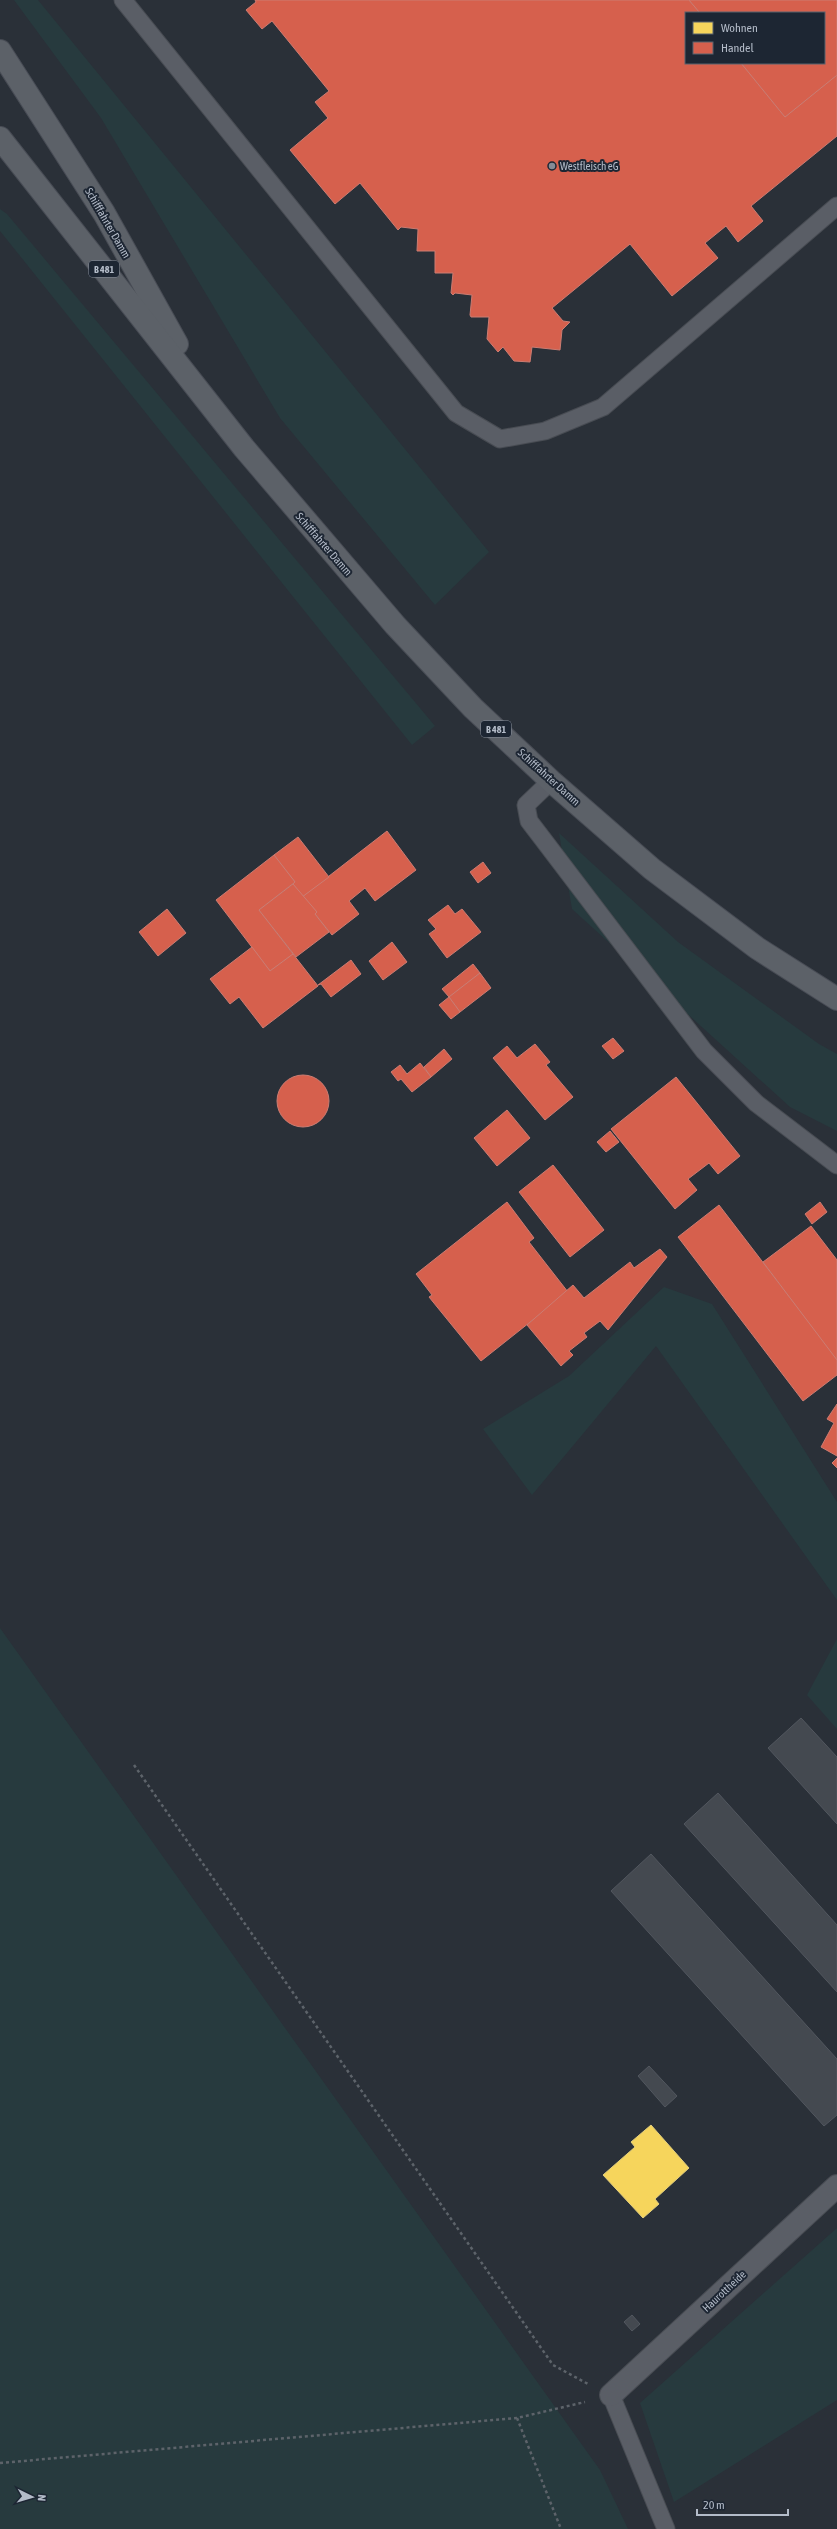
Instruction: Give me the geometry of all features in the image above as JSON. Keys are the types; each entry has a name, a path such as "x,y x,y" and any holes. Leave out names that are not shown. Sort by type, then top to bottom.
{"main road":[{"name":"Schifffahrter Damm","path":"0,51 104,213 208,400"},
{"name":"Schifffahrter Damm","path":"0,138 208,400 244,448 395,625 473,708 551,781 652,869 758,948 837,999"}],"street":[{"name":"Haurottheide","path":"611,2395 837,2186"}],"lane":[{"path":"123,0 456,413 500,439 545,432 603,407 837,206"},
{"path":"551,781 526,805 529,821 704,1051 756,1103 837,1165"},
{"path":"611,2395 666,2529"}],"path":[{"path":"134,1765 553,2365 611,2395"},
{"path":"0,2463 517,2418 611,2395"},
{"path":"517,2418 561,2529"}],"green space":[{"path":"14,0 38,0 489,552 435,605 280,418 101,118"},
{"path":"0,209 7,214 435,726 412,745 0,231"},
{"path":"559,833 678,942 819,1044 837,1054 837,1131 790,1107 572,909"},
{"path":"664,1287 712,1304 837,1502 837,1600 656,1346 532,1495 483,1429 569,1376"},
{"path":"0,1628 600,2470 628,2529 0,2529"},
{"path":"837,1639 837,1729 807,1695"},
{"path":"837,2228 837,2400 674,2502 640,2403"}],"building: Wohnen":[{"path":"651,2125 689,2168 655,2199 659,2204 643,2218 603,2175 635,2147 631,2142"}],"building: Handel":[{"name":"Westfleisch eG","path":"255,0 689,0 699,12 685,12 685,64 742,64 785,117 837,75 837,136 751,206 763,221 738,242 726,226 705,243 718,258 672,296 630,244 552,308 563,321 570,322 562,330 560,350 532,347 530,362 514,361 503,347 498,352 487,339 489,317 471,317 472,295 455,293 453,295 451,293 453,273 435,273 435,251 417,251 418,229 401,227 398,230 360,183 335,204 290,150 328,118 315,102 329,91 272,21 262,29 246,10 256,2"},
{"path":"689,0 837,0 837,75 785,117 742,64 825,64 825,12 699,12"},
{"path":"387,831 416,870 375,901 365,888 349,901 359,914 332,935 315,914 317,912 302,897"},
{"path":"298,837 329,877 302,897 293,884 295,882 274,855"},
{"path":"274,855 295,882 259,910 293,954 270,971 216,900"},
{"path":"483,862 491,873 478,883 470,872"},
{"path":"293,884 317,912 315,914 329,932 296,957 259,910"},
{"path":"448,905 455,914 462,909 481,932 447,958 429,934 436,929 428,920"},
{"path":"167,909 186,933 158,956 139,932"},
{"path":"392,942 407,962 383,980 369,961"},
{"path":"252,947 270,971 293,954 318,986 263,1028 239,997 230,1004 210,979"},
{"path":"351,960 361,974 331,997 321,984 318,985"},
{"path":"473,964 480,973 449,997 442,989"},
{"path":"480,973 491,988 460,1012 449,997"},
{"path":"449,997 460,1012 451,1019 439,1005"},
{"path":"613,1038 624,1051 613,1059 602,1046"},
{"path":"535,1044 550,1062 546,1065 573,1097 545,1120 493,1058 507,1046 517,1058"},
{"path":"444,1049 452,1059 431,1077 424,1067"},
{"path":"420,1063 431,1077 412,1092 401,1079 398,1081 391,1072 400,1065 407,1074"},
{"path":"303,1075 313,1077 321,1083 327,1091 329,1101 327,1111 321,1119 313,1125 303,1127 293,1125 285,1119 279,1111 277,1101 279,1091 285,1083 293,1077"},
{"path":"676,1077 740,1156 718,1174 709,1163 688,1179 697,1190 675,1209 611,1129"},
{"path":"507,1110 530,1138 497,1166 474,1138"},
{"path":"610,1131 619,1142 606,1152 597,1142"},
{"path":"553,1165 604,1230 570,1257 519,1192"},
{"path":"507,1202 534,1238 529,1242 568,1292 481,1361 429,1297 432,1295 416,1274"},
{"path":"820,1202 827,1212 812,1224 805,1214"},
{"path":"719,1205 837,1359 837,1375 803,1401 678,1237"},
{"path":"811,1226 837,1260 837,1360 763,1262"},
{"path":"660,1249 667,1257 608,1330 600,1321 584,1333 587,1337 569,1351 573,1355 561,1366 527,1325 573,1285 584,1298 630,1262 634,1268"},
{"path":"837,1404 837,1456 821,1447 834,1423 827,1419"},
{"path":"837,1458 837,1468 832,1463"}],"building: Sonstige":[{"path":"801,1718 837,1757 837,1824 768,1748"},
{"path":"718,1793 837,1925 837,1992 684,1824"},
{"path":"651,1854 837,2059 837,2115 824,2126 611,1891"},
{"path":"649,2066 677,2096 665,2107 638,2076"},
{"path":"632,2315 640,2324 632,2331 624,2322"}],"place":[{"name":"Westfleisch eG","path":"552,166"}]}
